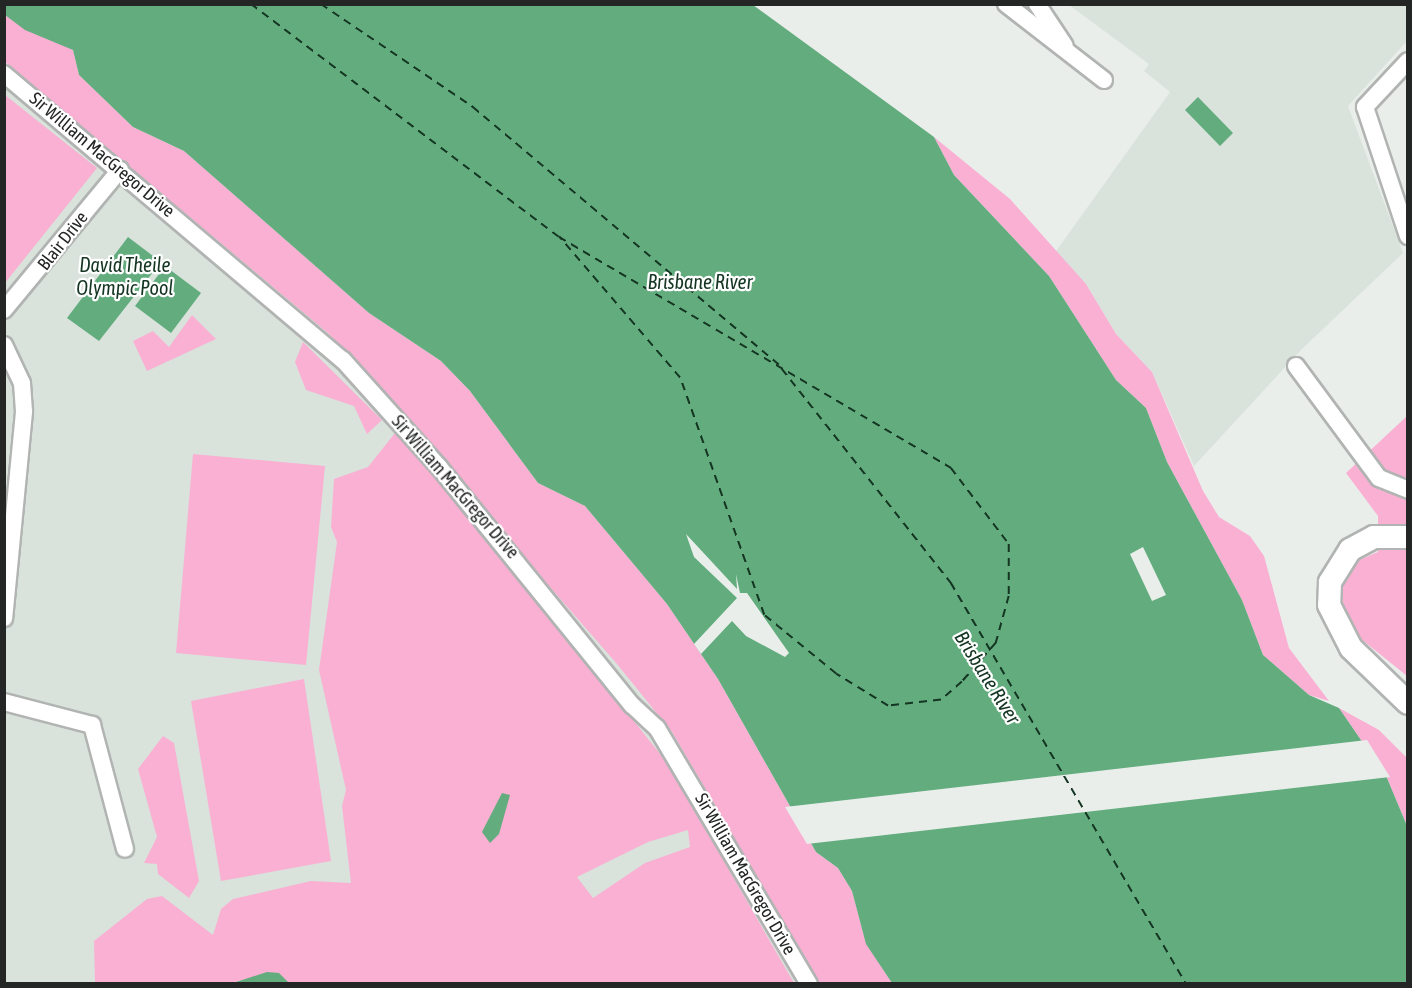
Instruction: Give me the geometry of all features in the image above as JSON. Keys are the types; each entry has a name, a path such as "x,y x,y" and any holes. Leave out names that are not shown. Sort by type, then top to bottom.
{"street":[{"path":"1006,4 1104,80"},
{"path":"1037,4 1070,54"},
{"path":"1407,61 1365,106 1407,236"},
{"name":"Sir William MacGregor Drive","path":"4,74 343,360 482,516 667,741 809,984"},
{"name":"Blair Drive","path":"4,310 120,170"},
{"path":"4,345 22,383 24,412 4,618"},
{"path":"1296,366 1379,478 1400,488"},
{"path":"1407,537 1374,537 1350,550 1330,582 1329,605 1351,648 1407,703"},
{"path":"4,702 92,725 125,849"}],"shaded area":[{"path":"1069,5 1407,5 1407,41 1348,106 1403,253 1301,350 1194,466 1152,372 1116,334 1086,284 1054,254 1170,92 1144,71 1149,64"},
{"path":"4,15 667,604 892,983 5,983"},
{"path":"4,15 73,50 79,75 133,127 184,151 369,313 441,361 470,391 538,483 585,506 667,604 718,679 816,852 838,868 852,891 866,943 892,983 819,983 672,732 617,664 329,334 5,62"},
{"path":"5,95 97,168 4,283"},
{"path":"934,137 1010,199 1086,284 1116,334 1152,372 1203,491 1219,517 1250,536 1264,556 1289,648 1329,701 1309,695 1263,655 1242,600 1167,462 1146,408 1116,380 1049,276 954,175"},
{"path":"192,315 216,339 147,371 133,341 153,331 169,347"},
{"path":"303,342 382,420 367,434 354,406 306,390 295,362"},
{"path":"1407,416 1407,676 1361,639 1343,608 1342,583 1354,562 1378,552 1378,516 1346,473"},
{"path":"395,433 499,551 668,764 794,983 95,983 94,941 147,899 162,896 213,935 221,909 233,899 311,881 351,883 342,806 346,790 319,670 337,542 331,527 334,479 368,467","holes":["688,830 690,847 645,863 593,898 577,877 648,842"]},
{"path":"193,454 325,466 306,665 176,653"},
{"path":"304,679 331,861 221,881 191,701"},
{"path":"1339,708 1379,730 1407,758 1407,826 1387,778"},
{"path":"163,736 174,743 199,881 189,898 158,874 157,864 144,863 157,837 138,769"}],"water":[{"name":"Brisbane River","path":"5,4 753,5 934,137 954,175 1049,276 1116,380 1146,408 1167,462 1242,600 1263,655 1309,695 1339,708 1387,778 1407,826 1407,983 892,983 866,944 852,891 838,868 816,852 718,679 667,604 585,506 538,483 470,391 441,361 369,313 184,151 133,127 79,75 73,50 25,30 5,15"},
{"path":"1198,97 1233,133 1220,146 1185,110"},
{"name":"David Theile Olympic Pool","path":"128,237 161,262 99,341 67,318"},
{"path":"165,266 201,293 171,333 135,306"},
{"path":"502,793 510,795 499,834 490,843 482,832"},
{"path":"267,972 279,973 289,983 233,983"}],"pier":[{"path":"686,534 737,589 736,574 740,593 747,593 789,653 785,657 746,636 732,621 701,654 694,644 737,598 694,557"},
{"path":"1143,547 1166,595 1152,601 1130,554"},
{"path":"1367,740 1390,777 807,844 785,807"}],"ferry route":[{"path":"251,4 559,237 951,468 1009,544 1009,596 996,643 962,682 941,700 888,706 836,674 764,615 680,378 559,237"},
{"path":"321,4 473,107 779,365"},
{"path":"782,369 951,583 1186,984"}]}
